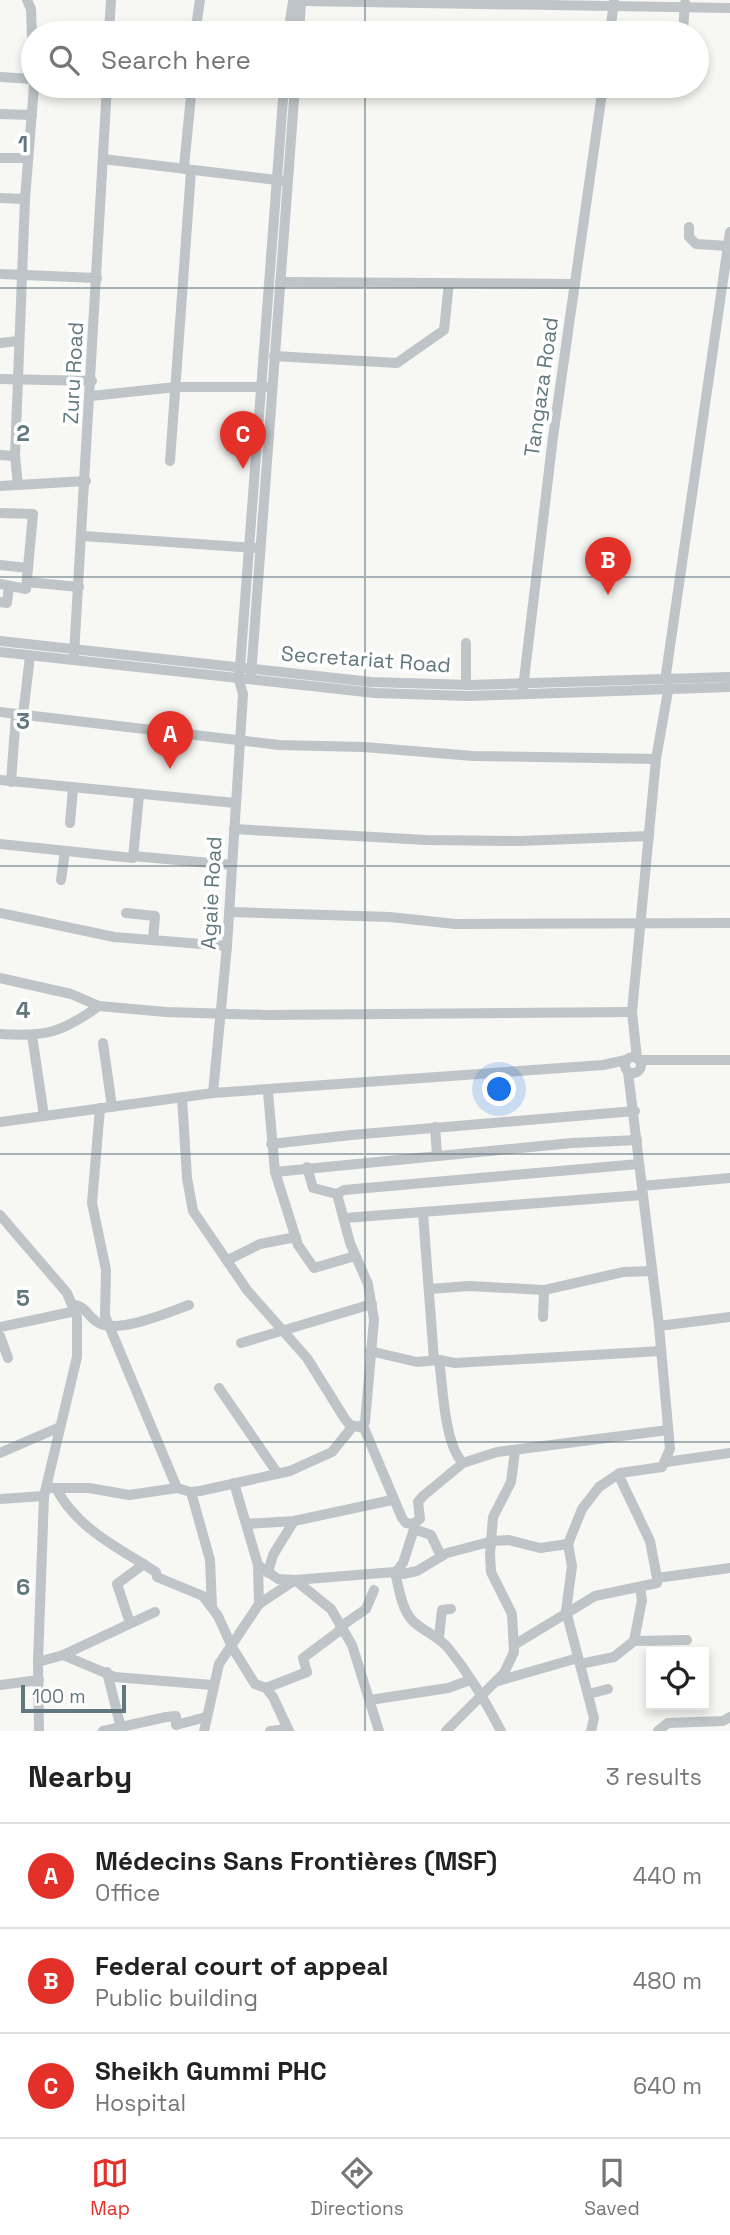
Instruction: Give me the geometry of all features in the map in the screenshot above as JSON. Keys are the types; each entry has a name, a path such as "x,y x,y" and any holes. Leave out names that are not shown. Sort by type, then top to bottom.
{"street":[{"path":"27,0 31,21"},
{"path":"110,21 111,0"},
{"path":"197,21 200,0"},
{"path":"298,1 689,3 730,8"},
{"path":"292,21 298,1"},
{"path":"298,1 299,21"},
{"path":"612,21 614,3"},
{"path":"685,21 689,3"},
{"path":"0,77 21,78"},
{"path":"18,485 15,456 21,275 33,98"},
{"name":"Zuru Road","path":"74,662 106,98"},
{"path":"170,461 191,98"},
{"path":"286,98 288,107"},
{"path":"256,548 259,386 291,98"},
{"name":"Tangaza Road","path":"523,689 530,605 601,98"},
{"path":"0,114 32,115"},
{"path":"0,158 28,158"},
{"path":"103,159 283,180"},
{"path":"245,675 281,282 283,180"},
{"path":"0,198 25,199"},
{"path":"689,227 689,237 696,244 728,246"},
{"path":"591,1731 594,1718 589,1694 566,1611 572,1566 568,1544 589,1497 618,1474 658,1469 666,1462 670,1449 659,1326 639,1164 633,1091 632,1012 643,923 656,759 668,686 666,674 730,232"},
{"path":"0,274 97,278"},
{"path":"281,282 575,284"},
{"path":"274,356 397,363 444,330 449,283"},
{"path":"0,343 19,341"},
{"path":"0,379 92,381"},
{"path":"91,396 176,387 272,387"},
{"path":"0,455 15,456"},
{"path":"0,486 86,481"},
{"path":"0,513 33,514 26,589 5,585 7,603 0,602"},
{"path":"83,536 256,548"},
{"path":"0,565 28,568"},
{"path":"27,582 79,587"},
{"name":"Secretariat Road","path":"0,641 75,649 375,693 730,687"},
{"path":"466,643 466,685"},
{"name":"Secretariat Road","path":"0,652 74,662 245,675 523,689"},
{"path":"30,656 6,781 235,803"},
{"name":"Agaie Road","path":"213,1093 222,1015 245,675"},
{"name":"Secretariat Road","path":"668,686 730,677"},
{"path":"0,712 239,742 364,747 472,756 656,759"},
{"path":"70,823 73,788"},
{"path":"0,840 133,859 139,795"},
{"path":"234,829 426,840 520,841 649,836"},
{"path":"61,880 65,851"},
{"path":"133,856 232,865"},
{"path":"229,912 390,917 455,924 730,923"},
{"path":"0,913 114,937 227,946"},
{"path":"126,913 155,916 153,940"},
{"path":"0,978 71,994 99,1006 222,1015 632,1012"},
{"path":"0,1034 32,1035 68,1028 99,1006"},
{"path":"32,1035 44,1116"},
{"path":"103,1043 112,1107"},
{"path":"0,1122 213,1093 603,1065 730,1060"},
{"path":"268,1091 275,1172 296,1237 314,1268 355,1255"},
{"path":"182,1097 193,1211 247,1290 307,1358 340,1412 357,1426 379,1459 392,1500 405,1523 431,1535 441,1556"},
{"path":"100,1108 92,1203 106,1270 107,1325 177,1488"},
{"path":"271,1144 435,1127 635,1111"},
{"path":"435,1127 437,1155"},
{"path":"275,1172 437,1155 637,1140"},
{"path":"307,1167 313,1188 338,1194 344,1190 639,1164"},
{"path":"345,1217 423,1213 642,1191 730,1178"},
{"path":"0,1499 89,1488 129,1494 177,1488 191,1492 278,1474 332,1452 357,1426 365,1422 374,1320 369,1284 355,1255 338,1194"},
{"path":"423,1213 436,1360 451,1435 458,1457 463,1463"},
{"path":"0,1215 5,1228 75,1308 77,1357 48,1491 38,1662 39,1731"},
{"path":"228,1260 260,1244 296,1237"},
{"path":"430,1289 469,1286 544,1290 623,1272 652,1271"},
{"path":"543,1317 544,1290"},
{"path":"240,1343 372,1304"},
{"path":"0,1327 82,1306 97,1322 107,1325 145,1321 189,1305"},
{"path":"659,1326 730,1317"},
{"path":"0,1336 8,1358"},
{"path":"370,1351 417,1362 436,1360 455,1363 661,1351"},
{"path":"219,1388 278,1474"},
{"path":"0,1453 61,1427"},
{"path":"395,1573 403,1563 413,1526 420,1519 418,1503 463,1463 497,1452 668,1430"},
{"path":"446,1731 510,1663 514,1645 508,1602 491,1572 493,1517 511,1482 515,1451"},
{"path":"666,1462 730,1453"},
{"path":"514,1645 566,1611 595,1596 657,1583 650,1541 618,1474"},
{"path":"234,1483 258,1565 259,1604"},
{"path":"48,1491 111,1547 144,1564 156,1572 158,1577 195,1590 212,1607 255,1684 266,1688 307,1672 303,1658 366,1609 374,1590"},
{"path":"191,1492 210,1560 212,1607"},
{"path":"246,1524 294,1521 392,1500"},
{"path":"268,1573 273,1555 294,1521"},
{"path":"258,1565 278,1580 295,1580 417,1571 461,1547 493,1541 509,1541 540,1548 568,1544"},
{"path":"130,1623 117,1584 144,1564"},
{"path":"657,1577 730,1568"},
{"path":"395,1573 412,1619 439,1637 483,1694 501,1731"},
{"path":"204,1731 212,1685 224,1654 232,1647 259,1604 295,1580"},
{"path":"295,1580 328,1604 352,1645 379,1731"},
{"path":"634,1642 642,1600 640,1588"},
{"path":"439,1637 442,1610 451,1609"},
{"path":"38,1662 63,1655 155,1612"},
{"path":"495,1682 579,1661 614,1657 634,1642 687,1640"},
{"path":"63,1655 129,1680 212,1685"},
{"path":"107,1672 121,1728"},
{"path":"0,1685 39,1680"},
{"path":"370,1700 448,1688 470,1680"},
{"path":"266,1688 288,1730 270,1731"},
{"path":"589,1694 608,1689"},
{"path":"103,1731 172,1716 176,1717 176,1725 206,1717"},
{"path":"658,1731 723,1721 730,1717"}],"place":[{"name":"Sheikh Gummi PHC","path":"243,469"},
{"name":"Federal court of appeal","path":"608,595"},
{"name":"Médecins Sans Frontières (MSF)","path":"170,769"}]}
